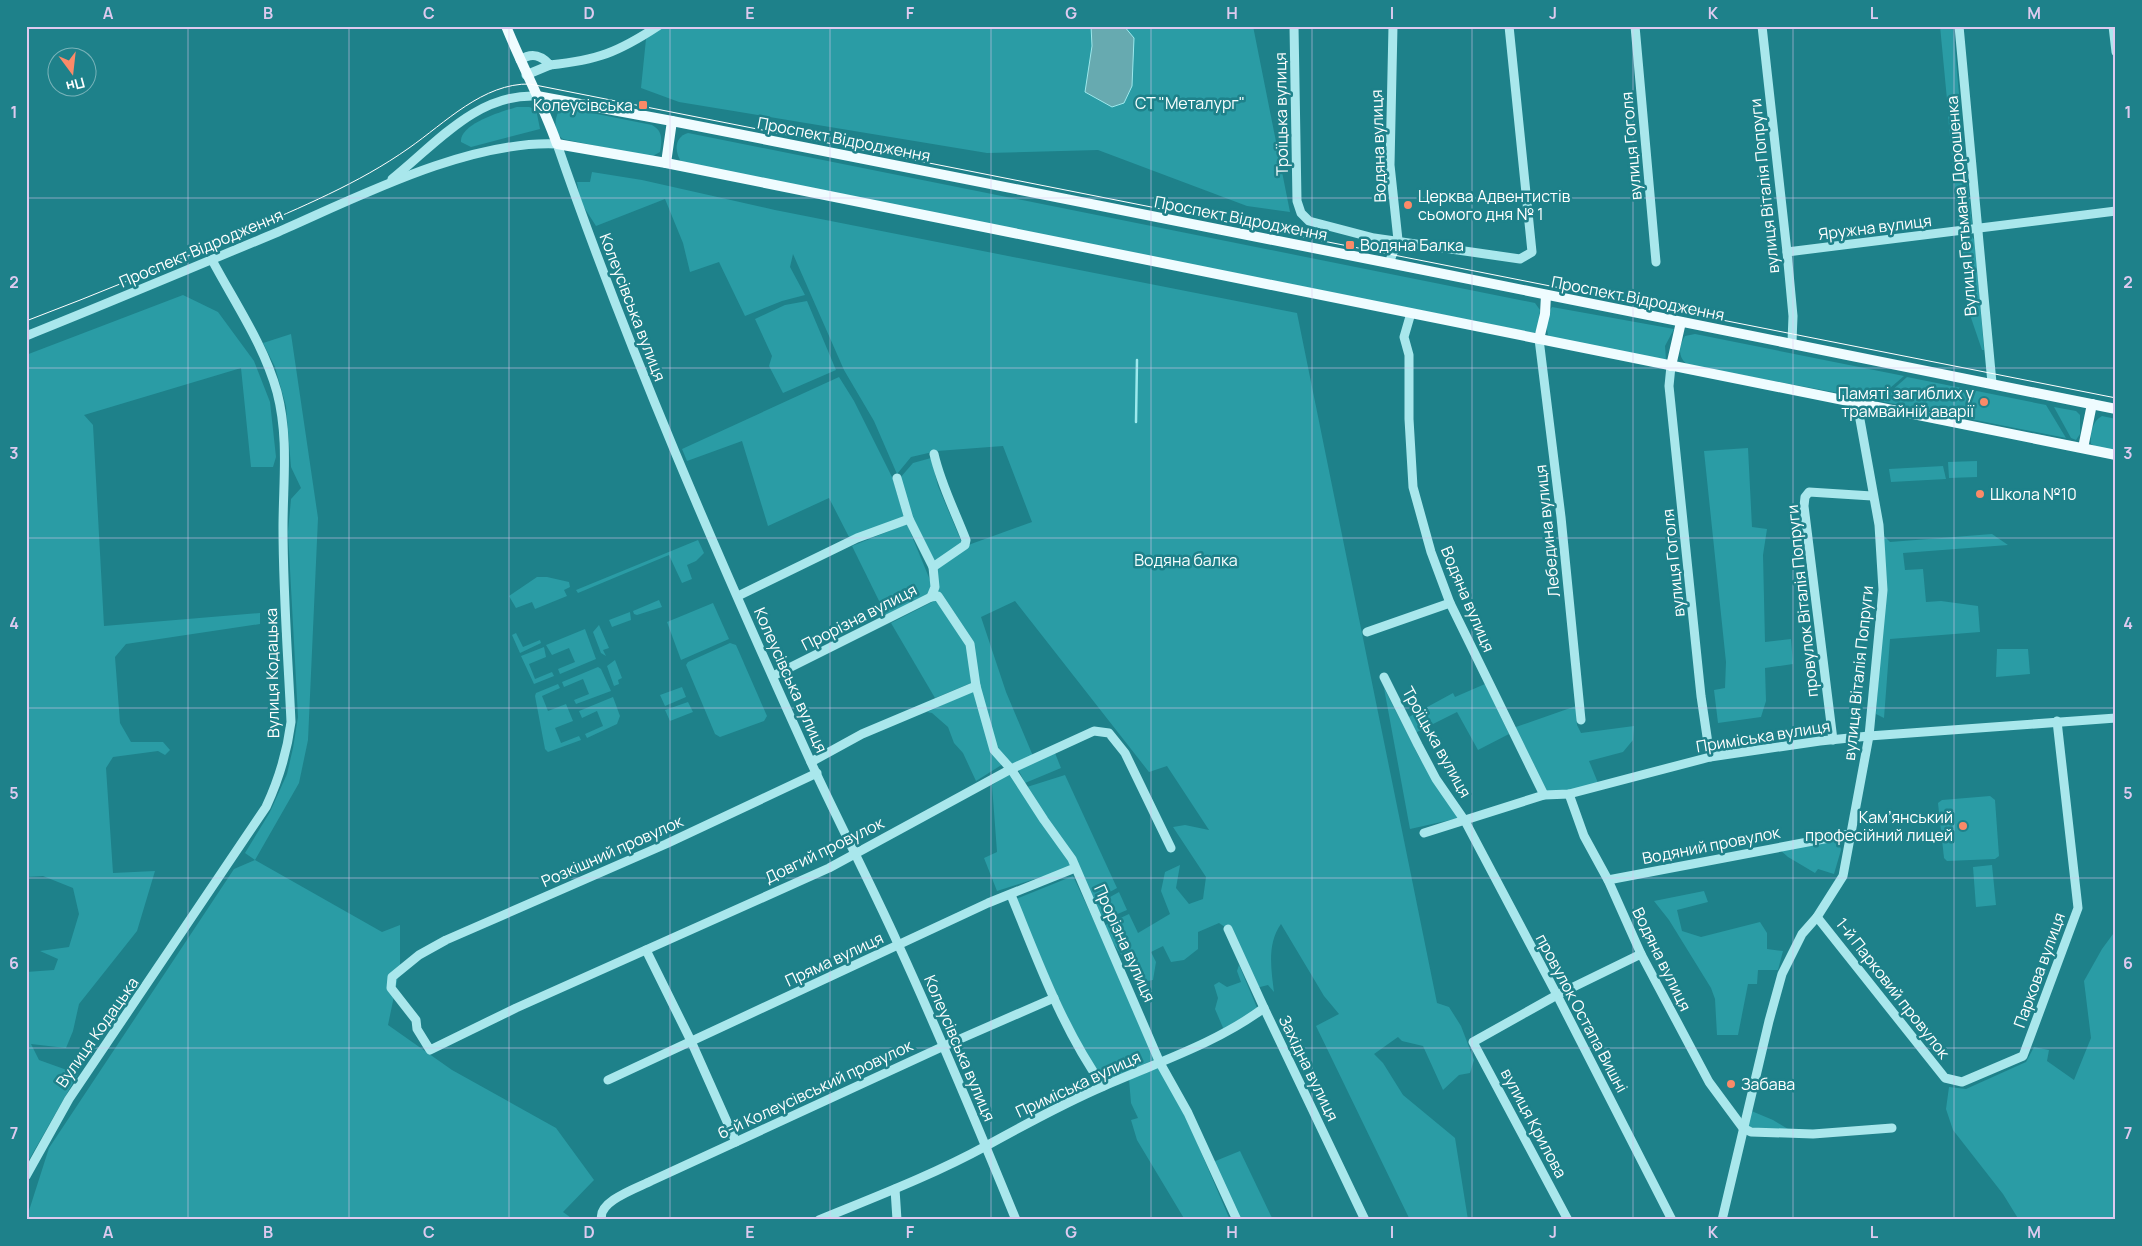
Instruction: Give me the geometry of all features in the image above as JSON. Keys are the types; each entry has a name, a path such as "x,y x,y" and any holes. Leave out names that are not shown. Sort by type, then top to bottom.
{"main road":[{"path":"506,26 526,75 547,116 557,144"},
{"name":"Проспект Відродження","path":"537,96 1389,262 2116,409"},
{"path":"666,163 672,121"},
{"name":"Проспект Відродження","path":"557,144 666,163 2116,455"},
{"path":"1539,339 1545,314 1546,295"},
{"path":"1671,366 1681,322"},
{"path":"2083,448 2092,404"}],"street":[{"path":"526,75 550,65 583,62 619,50 658,26"},
{"name":"Троїцька вулиця","path":"1294,26 1297,201 1301,213 1309,220 1374,238 1398,240"},
{"name":"Водяна вулиця","path":"1389,262 1398,240 1390,165 1393,26"},
{"path":"1398,240 1520,260 1532,252 1509,26"},
{"name":"вулиця Гоголя","path":"1635,26 1656,262"},
{"name":"вулиця Віталія Попруги","path":"1762,26 1787,252 1793,316 1792,342"},
{"name":"Вулиця Гетьмана Дорошенка","path":"1959,26 1992,383"},
{"path":"2113,26 2116,52"},
{"path":"520,60 524,56 539,56 550,65"},
{"name":"Проспект Відродження","path":"386,184 475,111 501,100 537,96"},
{"name":"Проспект Відродження","path":"26,336 212,260 386,184 468,156 524,145 557,144"},
{"name":"Колеусівська вулиця","path":"557,144 604,277 668,436 811,762 856,853 944,1046 1016,1220"},
{"name":"Яружна вулиця","path":"1787,252 2116,212"},
{"name":"Вулиця Кодацька","path":"26,1176 69,1099 266,807 280,776 288,748 291,722 283,528 286,442 270,369 260,347 212,260"},
{"name":"Водяна вулиця","path":"1411,313 1404,338 1409,356 1409,419 1414,488 1431,552 1450,603 1544,796"},
{"name":"Лебедина вулиця","path":"1539,339 1564,545 1581,720"},
{"name":"вулиця Гоголя","path":"1671,366 1669,386 1701,696 1710,757"},
{"name":"вулиця Віталія Попруги","path":"1722,1220 1782,974 1802,934 1817,917 1843,876 1870,736 1883,590 1879,525 1872,496 1857,403"},
{"path":"933,568 964,545 966,540 938,474 934,454"},
{"name":"Прорізна вулиця","path":"897,478 909,519 933,568 935,588 930,598"},
{"name":"провулок Віталія Попруги","path":"1833,740 1804,506 1805,496 1809,492 1872,496"},
{"path":"738,596 857,538 909,519"},
{"name":"Прорізна вулиця","path":"773,676 930,598 938,596 970,644 976,686 994,750 1011,768 1044,820 1072,859 1160,1063 1188,1113 1237,1220"},
{"path":"1367,632 1450,603"},
{"name":"Троїцька вулиця","path":"1384,677 1436,779 1465,821"},
{"path":"811,762 862,734 976,686"},
{"name":"Приміська вулиця","path":"1424,833 1544,796 1569,794 1710,757 1870,736 2116,718"},
{"name":"Паркова вулиця","path":"1945,1078 1962,1082 2023,1056 2078,908 2058,722"},
{"name":"Довгий провулок","path":"430,1050 516,1008 829,868 1011,768 1094,731 1109,733 1125,753 1171,848"},
{"name":"Розкішний провулок","path":"430,1050 417,1029 416,1020 391,988 392,977 420,955 446,940 666,844 817,773"},
{"name":"Водяна вулиця","path":"1569,794 1584,836 1608,880 1640,954 1708,1082 1743,1128"},
{"name":"провулок Остапа Вишні","path":"1465,821 1557,995 1672,1220"},
{"name":"Водяний провулок","path":"1608,880 1850,834"},
{"name":"Пряма вулиця","path":"608,1080 988,903 1075,868"},
{"path":"1011,895 1054,998 1081,1055 1103,1086"},
{"name":"1-й Парковий провулок","path":"1817,917 1945,1078"},
{"name":"Західна вулиця","path":"1228,928 1365,1220"},
{"path":"646,950 691,1042 736,1142"},
{"path":"1557,995 1640,954"},
{"name":"вулиця Крилова","path":"1557,995 1473,1042 1568,1220"},
{"name":"6-й Колеусівський провулок","path":"602,1220 601,1212 607,1203 944,1046 1054,998"},
{"name":"Приміська вулиця","path":"819,1220 895,1189 986,1146 1103,1086 1160,1063 1228,1031 1264,1008"},
{"path":"1743,1128 1751,1132 1813,1134 1892,1128"},
{"path":"895,1189 897,1220"}],"green space":[{"name":"СТ \"Металург\"","path":"664,26 1253,26 1290,212 1247,206 1098,150 987,153 679,102 641,88 646,39"},
{"path":"1940,26 1953,26 1960,105 1959,108 1948,110"},
{"path":"517,107 536,109 540,129 471,147 461,142 462,135 474,124"},
{"path":"567,108 652,125 656,127 661,136 660,152 651,157 563,139 557,133 556,121 560,109"},
{"path":"1956,115 1960,117 1972,223 1968,228 1959,228 1948,116"},
{"path":"688,133 1535,303 1540,310 1538,331 1534,333 682,163 679,159 677,145 680,138"},
{"name":"Водяна балка","path":"592,172 642,180 775,210 1297,313 1437,1003 1449,1007 1461,1026 1474,1060 1470,1073 1459,1075 1443,1090 1423,1046 1402,1041 1398,1037 1374,1054 1383,1063 1403,1095 1455,1138 1468,1220 1410,1220 1316,1026 1339,1014 1324,996 1281,924 1274,939 1271,956 1274,992 1268,985 1256,988 1228,929 1219,923 1198,932 1198,949 1184,960 1171,962 1163,946 1151,952 1156,962 1153,980 1142,982 1121,954 1103,926 1129,914 1138,933 1170,914 1161,891 1165,872 1180,865 1176,888 1189,904 1203,899 1206,877 1173,827 1185,825 1209,830 1167,766 1149,772 1015,601 981,617 1006,692 1033,756 1012,765 996,749 981,692 973,642 938,593 936,569 971,544 1032,522 1003,446 937,451 911,457 897,474 874,421 844,370 793,254 790,267 805,295 782,301 745,316 719,262 690,272 683,243 665,199 596,226 580,201 577,182 590,182"},
{"path":"1971,235 1975,241 1984,350 1982,350 1968,309 1960,240 1961,236"},
{"path":"183,295 218,312 254,361 270,402 276,457 273,467 251,467 241,368 84,415 93,425 104,626 260,613 260,624 126,644 115,657 120,723 131,742 163,742 170,750 165,755 158,751 113,757 106,768 113,873 155,871 137,931 79,1004 73,1031 66,1048 31,1044 39,1060 78,1074 26,1165 26,972 54,970 58,959 40,951 69,947 79,914 73,888 43,876 26,877 26,355"},
{"path":"807,301 836,370 783,393 769,366 772,356 755,319 785,305"},
{"path":"1552,307 1674,329 1665,346 1666,360 1553,338 1548,335 1547,324"},
{"path":"291,334 318,518 308,740 299,783 255,860 245,853 270,812 287,774 298,717 288,532 291,499 301,488 291,467 286,406 275,367 263,343"},
{"path":"1695,334 1904,376 1876,400 1688,365 1681,356 1681,344 1685,336"},
{"path":"839,377 854,401 893,479 904,518 849,537 829,498 768,526 742,441 687,461 682,449"},
{"path":"1907,377 2046,405 2066,438 1880,401"},
{"path":"2054,407 2076,411 2080,415 2080,434 2076,440 2071,438"},
{"path":"2102,416 2116,419 2116,451 2091,444 2092,428"},
{"path":"1748,448 1752,527 1767,529 1763,555 1765,642 1791,639 1793,664 1765,668 1766,701 1761,717 1718,723 1714,690 1725,688 1726,662 1704,451"},
{"path":"931,458 938,486 962,543 933,563 914,523 900,478 913,463"},
{"path":"1977,461 1977,477 1949,478 1948,462"},
{"path":"1943,466 1946,479 1891,482 1889,469"},
{"path":"907,524 932,585 927,596 886,615 852,546"},
{"path":"1882,534 1890,542 1992,534 2008,545 1903,553 1905,570 1923,569 1926,602 1941,601 1978,606 1980,632 1890,639 1884,718 1876,714 1885,589"},
{"path":"698,540 704,553 696,561 687,565 692,579 682,583 669,555 578,593 576,590"},
{"path":"537,577 547,577 569,582 570,587 564,590 567,596 535,609 532,602 516,608 509,596"},
{"path":"659,600 662,607 637,615 634,614 633,611"},
{"path":"936,600 967,646 971,683 935,698 891,623"},
{"path":"713,603 729,639 681,660 667,622"},
{"path":"630,612 631,620 612,627 609,620"},
{"path":"599,625 609,648 603,650 606,656 601,653 593,632"},
{"path":"585,629 596,659 560,674 558,669 575,662 569,648 552,655 546,645"},
{"path":"516,633 523,647 540,640 541,643 520,653 512,635"},
{"path":"730,643 736,645 767,716 764,721 720,737 715,734 686,665 688,662"},
{"path":"544,647 546,657 529,664 535,679 552,672 554,676 534,684 521,656"},
{"path":"1997,649 2028,649 2030,674 1996,677"},
{"path":"615,660 622,678 618,680 619,684 614,686 607,666"},
{"path":"598,667 601,669 611,691 576,704 574,700 589,694 583,679 564,687 562,682"},
{"path":"558,684 560,688 542,696 548,711 566,704 573,721 555,728 561,743 579,736 581,740 548,752 545,749 535,696 536,693"},
{"path":"1485,684 1509,734 1478,750 1457,712 1415,733 1407,718 1453,693 1455,697"},
{"path":"682,687 686,697 665,706 660,695"},
{"path":"1384,688 1419,757 1459,818 1410,829"},
{"path":"975,690 1003,764 976,781 963,753 954,743 948,727 932,713 927,712"},
{"path":"613,697 620,716 617,724 587,738 585,734 603,726 597,711 582,718 579,711"},
{"path":"688,702 693,712 670,721 665,710"},
{"path":"1576,706 1577,725 1581,733 1634,726 1633,740 1623,752 1589,761 1598,783 1569,791 1544,792 1513,728"},
{"path":"1055,753 1061,768 1025,783 1018,769"},
{"path":"1011,773 1069,859 1072,867 997,891 984,858 997,852 992,785"},
{"path":"1065,775 1117,888 1092,902 1027,787"},
{"path":"1990,796 1995,800 1999,856 1995,859 1947,861 1944,858 1938,803 1942,800"},
{"path":"1839,839 1841,850 1834,874 1818,869 1815,873 1780,850"},
{"path":"255,860 382,932 400,925 400,967 388,1025 452,1070 556,1128 594,1180 563,1212 574,1220 26,1220 49,1148 234,869"},
{"path":"1992,865 1996,905 1976,907 1973,867"},
{"path":"1073,876 1131,1000 1156,1059 1107,1080 1085,1056 1053,987 1016,899"},
{"path":"1704,891 1708,902 1677,910 1682,931 1701,937 1760,922 1767,933 1767,949 1783,951 1778,970 1758,970 1757,984 1748,984 1738,1035 1717,1035 1715,999 1711,988 1669,920 1654,901"},
{"path":"1119,892 1127,910 1101,921 1094,906"},
{"path":"2116,930 2116,1220 2019,1220 2003,1194 1953,1130 1946,1109 1949,1087 1966,1089 2026,1062 2034,1047 2049,1050 2047,1061 2074,1080 2091,1038 2084,981 2102,949"},
{"path":"1239,965 1258,1010 1224,1030 1215,1009 1218,998 1214,985 1219,982 1227,987 1241,982 1237,971"},
{"path":"1157,1064 1186,1117 1230,1220 1185,1220 1137,1140 1131,1120 1138,1118 1131,1103 1129,1079"},
{"path":"1749,1110 1773,1120 1793,1132 1745,1127"},
{"path":"1240,1151 1273,1220 1240,1220 1213,1162"}],"shaded area":[{"path":"1091,26 1124,26 1134,38 1132,86 1124,103 1112,107 1085,92 1092,46"}],"waterway":[{"path":"1136,422 1137,360"}],"tram line":[{"path":"26,321 163,266 329,194 390,161 465,106 481,97 513,85 530,84 2116,398"}],"place":[{"name":"Колеусівська","path":"643,105"},
{"name":"Церква Адвентистів сьомого дня № 1","path":"1408,205"},
{"name":"Водяна Балка","path":"1350,245"},
{"name":"Памяті загиблих у трамвайній аварії","path":"1984,402"},
{"name":"Школа №10","path":"1980,494"},
{"name":"Кам’янський професійний лицей","path":"1963,826"},
{"name":"Забава","path":"1731,1084"}]}
